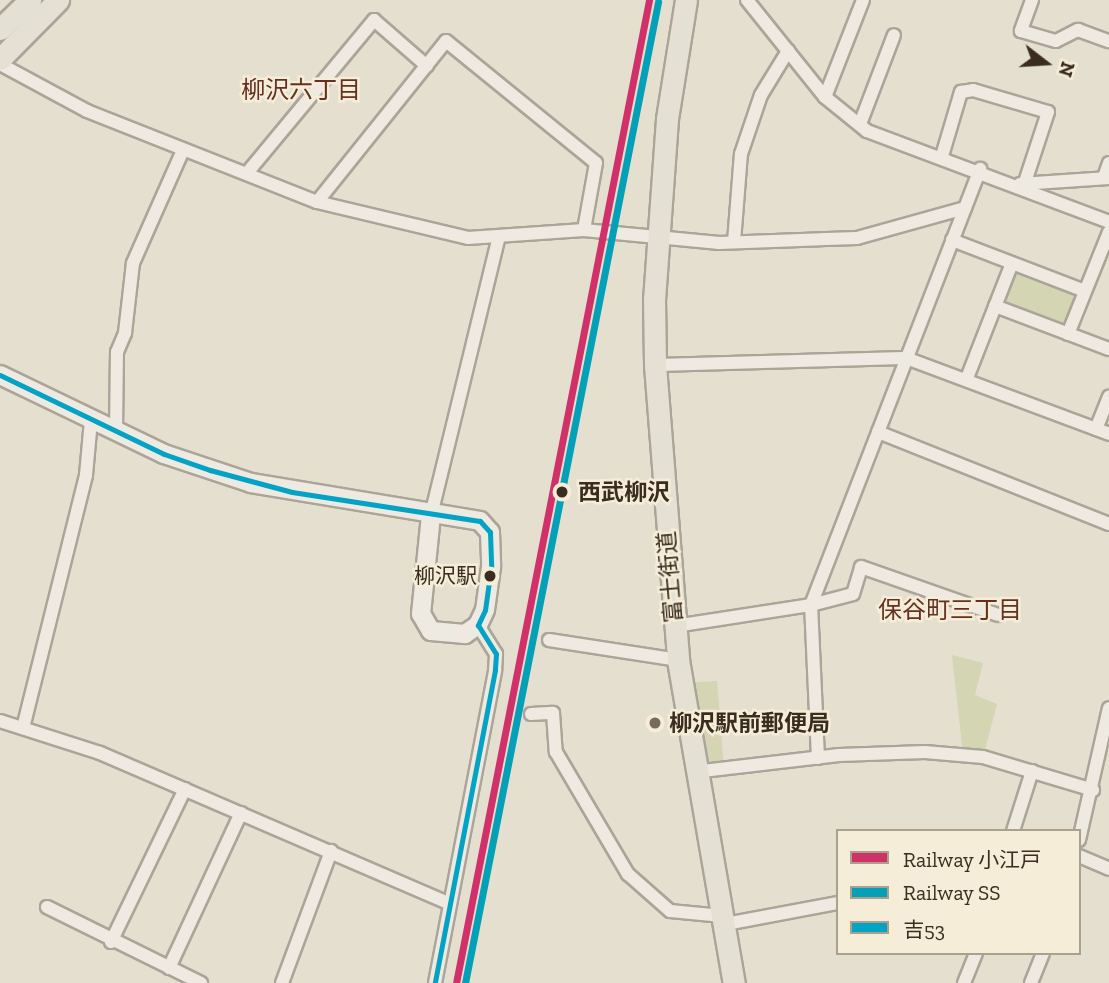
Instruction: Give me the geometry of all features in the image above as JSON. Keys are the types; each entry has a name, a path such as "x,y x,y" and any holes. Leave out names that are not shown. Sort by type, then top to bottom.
{"main road":[{"path":"0,29 30,0"},
{"path":"0,62 58,0"},
{"name":"富士街道","path":"686,0 667,119 661,236 653,299 655,365 678,660 694,772 727,920 734,983"}],"street":[{"path":"747,0 825,97 867,131 1022,184 1109,222"},
{"path":"825,97 863,0"},
{"path":"1032,0 1021,31 1056,41 1078,30 1109,41"},
{"path":"247,173 374,20 426,66"},
{"path":"860,124 894,35"},
{"path":"317,202 446,41 596,163 584,230"},
{"path":"734,242 741,154 761,95 788,51"},
{"path":"0,62 87,111 317,202 468,238 584,230 734,242 857,238 965,208"},
{"path":"942,156 961,92 973,90 1048,113 1022,184"},
{"path":"116,432 117,352 125,333 133,263 183,150"},
{"path":"1022,184 1107,177 1109,163"},
{"path":"818,758 811,605 979,169"},
{"path":"1068,334 1109,232"},
{"path":"0,375 116,432 251,483 431,514 480,521 490,532 491,567 485,610 478,625 465,634 430,631 421,614 431,514 499,237"},
{"path":"952,240 1085,291"},
{"path":"967,379 1012,263"},
{"path":"995,306 1109,349"},
{"path":"655,365 906,358 1109,434"},
{"path":"1096,429 1109,397"},
{"path":"23,728 86,475 91,419"},
{"path":"878,432 1109,524"},
{"path":"675,626 811,605 853,593 861,567 998,615"},
{"path":"435,983 495,670 496,654 478,625"},
{"path":"549,640 678,660"},
{"path":"1081,833 1093,790 1109,708"},
{"path":"531,714 553,713 556,752 628,874 670,911 727,920 836,903"},
{"path":"0,721 100,753 449,903"},
{"path":"694,772 818,758 963,754 1093,790"},
{"path":"1014,829 1032,771"},
{"path":"111,942 185,789"},
{"path":"169,968 241,813"},
{"path":"282,983 331,851"},
{"path":"1081,857 1109,869"},
{"path":"47,907 111,942 201,983"},
{"path":"964,983 975,955"},
{"path":"1031,983 1042,955"}],"green space":[{"path":"1012,263 1085,291 1068,334 996,306"},
{"path":"952,655 983,663 975,695 997,704 983,757 963,754"},
{"path":"717,681 724,769 698,771 684,683"}],"rail line":[{"name":"小江戸","path":"456,983 649,0"},
{"name":"SS","path":"465,983 658,2"}],"transit line":[{"name":"吉53","path":"0,375 164,454 210,470 292,492 480,521 490,532 491,567 485,610 478,625 496,654 495,670 435,983"}],"place":[{"name":"西武柳沢","path":"562,492"},
{"name":"柳沢駅","path":"490,576"},
{"name":"柳沢駅前郵便局","path":"655,723"}],"district":[{"name":"柳沢六丁目","path":"301,90"},
{"name":"保谷町三丁目","path":"950,610"}]}
